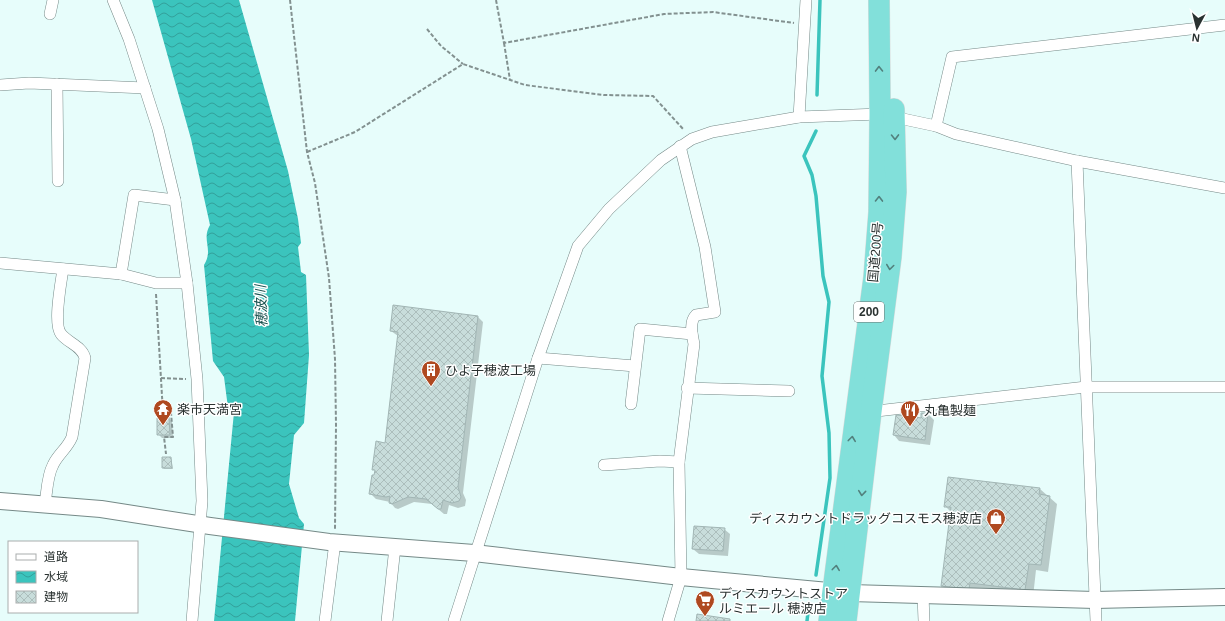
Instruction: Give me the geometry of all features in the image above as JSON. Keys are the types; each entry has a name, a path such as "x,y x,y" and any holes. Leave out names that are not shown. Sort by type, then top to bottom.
{"highway":[{"name":"国道200号","path":"879,0 887,115"},
{"name":"国道200号","path":"846,621 842,592 863,411 887,115 892,0"},
{"name":"国道200号","path":"829,621 842,592"}],"street":[{"path":"50,14 53,0"},
{"path":"113,0 129,39 158,130 175,200 187,284 197,379 202,501 205,526 192,621"},
{"path":"799,117 806,0"},
{"path":"936,126 952,57 1225,25"},
{"path":"0,85 57,84 145,88"},
{"path":"57,84 58,181"},
{"path":"454,621 474,553 538,358 578,246 609,209 661,160 692,139 712,132 799,117 887,115 936,126 956,134 1077,162 1225,188"},
{"path":"668,621 681,578 679,462 694,344 692,319 696,315 715,312 705,247 680,146"},
{"path":"1077,162 1096,621"},
{"path":"121,274 134,196 175,200"},
{"path":"0,263 121,274 156,283 187,284"},
{"path":"44,504 50,469 67,447 72,436 85,358 84,353 62,336 58,331 58,316 63,269"},
{"path":"631,404 640,330 692,334"},
{"path":"538,358 636,366"},
{"path":"863,411 1086,387 1225,387"},
{"path":"688,388 789,391"},
{"path":"604,465 660,461 679,462"},
{"path":"0,501 101,509 205,526 332,542 474,553 681,578 842,592 1095,600 1225,597"},
{"path":"325,621 332,542"},
{"path":"387,621 395,547"},
{"path":"923,595 924,621"}],"path":[{"path":"290,0 307,152 315,183 328,278 335,359 336,425 332,542"},
{"path":"496,0 510,80"},
{"path":"504,42 664,14 713,12 805,24"},
{"path":"427,28 441,46 463,64 525,85 604,95 653,96 692,139"},
{"path":"307,152 355,132 463,64"},
{"path":"156,283 163,413 172,413 173,437 164,437 166,454"},
{"path":"161,378 174,379"}],"water":[{"name":"穂波川","path":"152,0 239,0 288,171 298,219 301,243 298,247 301,272 306,275 309,355 304,423 294,435 289,484 299,518 304,524 295,621 214,621 234,412 228,408 224,377 213,361 204,265 208,254 207,235 210,225 191,139"}],"building":[{"name":"ひよ子穂波工場","path":"393,305 478,316 458,487 461,497 459,501 452,503 443,500 441,509 438,509 426,499 408,497 392,504 389,503 390,496 386,497 369,494 372,475 374,475 375,470 372,470 376,441 385,443 398,332 390,331"},
{"name":"丸亀製麺","path":"907,412 911,413 910,416 921,418 921,413 928,413 925,440 893,435 896,415 906,416"},
{"name":"楽市天満宮","path":"169,417 170,435 157,435 157,418"},
{"path":"162,457 171,457 172,468 162,468"},
{"name":"ディスカウントドラッグコスモス穂波店","path":"948,477 1040,488 1039,494 1050,496 1041,565 1029,564 1025,590 970,583 969,589 941,586 951,507 944,507"},
{"path":"694,526 725,528 723,551 692,549"},
{"name":"ディスカウントストア ルミエール 穂波店","path":"697,614 730,619 730,621 696,621"}],"waterway":[{"path":"817,95 820,0"},
{"path":"816,131 804,156 812,175 816,196 823,276 829,302 822,376 829,433 830,478 816,575"},
{"path":"807,621 809,604"}],"place":[{"name":"ひよ子穂波工場","path":"431,387"},
{"name":"楽市天満宮","path":"163,426"},
{"name":"丸亀製麺","path":"910,427"},
{"name":"ディスカウントドラッグコスモス穂波店","path":"996,535"},
{"name":"ディスカウントストア ルミエール 穂波店","path":"705,617"}]}
